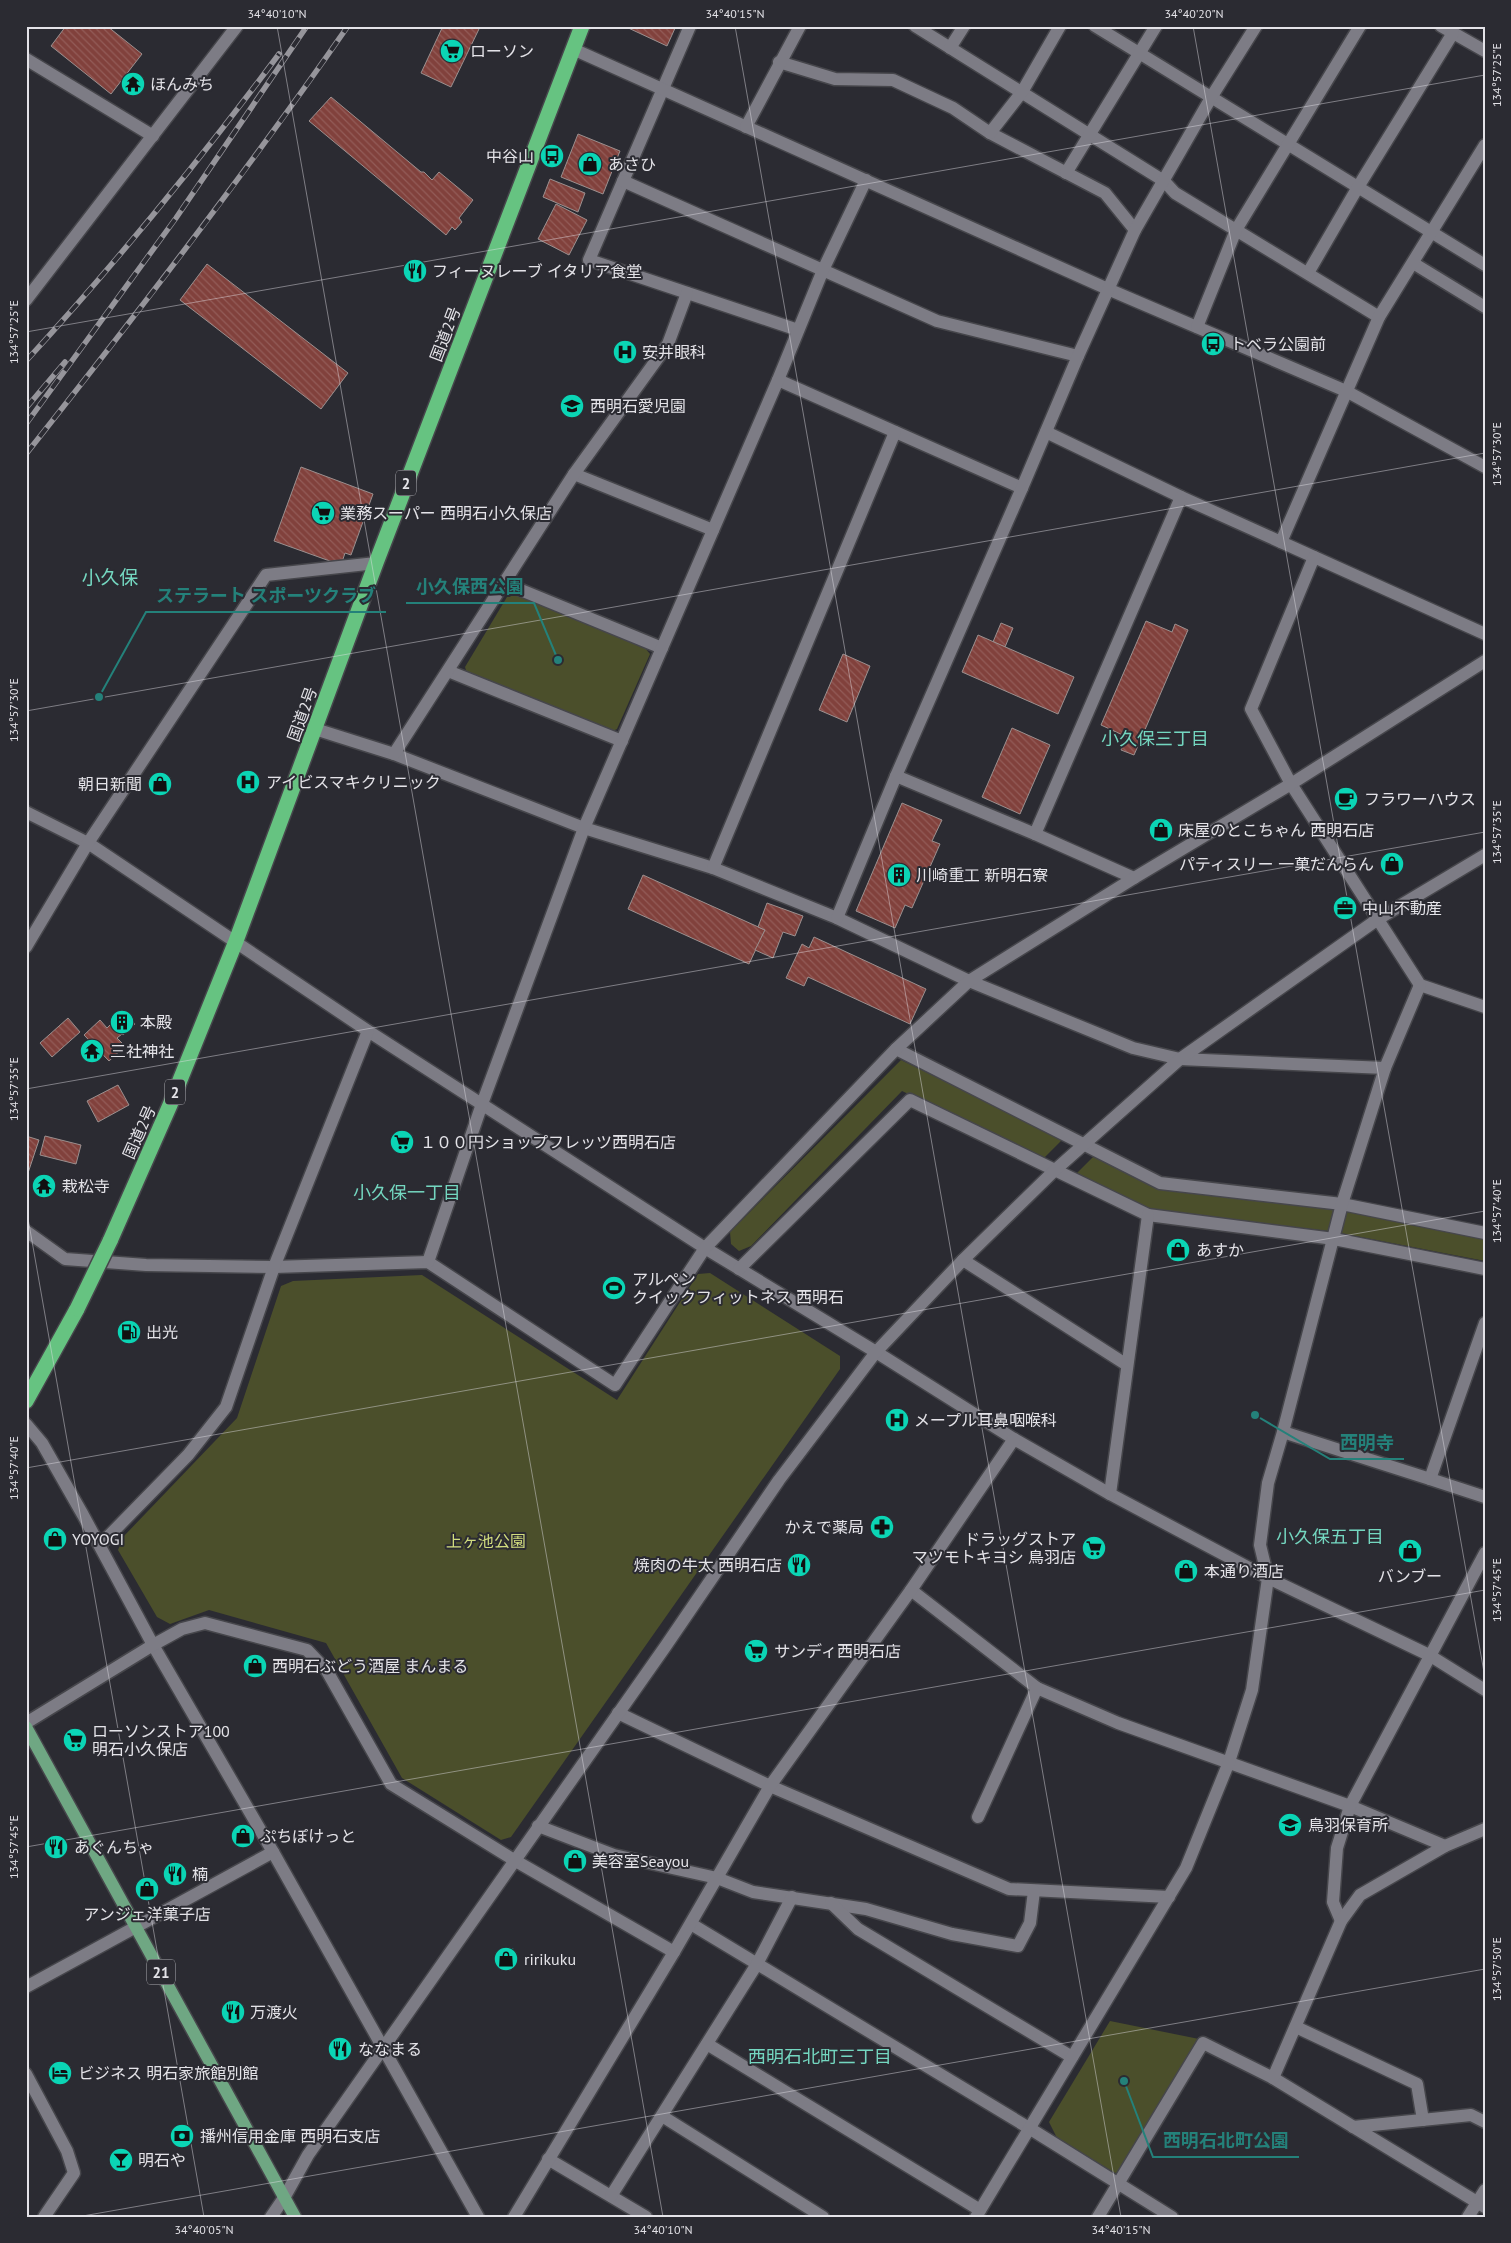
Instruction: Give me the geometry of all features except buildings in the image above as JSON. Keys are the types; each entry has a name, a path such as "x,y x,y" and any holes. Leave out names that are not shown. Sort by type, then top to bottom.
{"highway":[{"name":"国道2号","path":"26,1401 78,1309 170,1105 236,941 376,563 582,26"}],"main road":[{"name":"21","path":"26,1727 295,2217"}],"street":[{"path":"26,300 237,26"},
{"path":"690,26 589,260 798,330"},
{"path":"746,126 800,26"},
{"path":"914,26 1164,181 1175,193 1379,316"},
{"path":"950,48 964,26"},
{"path":"990,134 1022,92 1060,26"},
{"path":"1095,26 1485,265"},
{"path":"1066,173 1156,26"},
{"path":"837,918 896,776 1078,356 1110,290 1135,230 1212,96 1256,26"},
{"path":"1197,327 1236,230 1360,26"},
{"path":"1441,26 1485,52"},
{"path":"1308,273 1358,187 1453,33"},
{"path":"573,49 1110,290 1346,391 1485,467"},
{"path":"26,59 153,136"},
{"path":"779,62 835,80 893,80 953,108 990,134 1105,193 1135,230"},
{"path":"1281,542 1379,316 1485,145"},
{"path":"428,1262 482,1104 584,828 778,380 822,270 866,180"},
{"path":"623,181 937,321 1078,356"},
{"path":"1413,263 1485,307"},
{"path":"394,754 574,474 668,344 688,293"},
{"path":"778,380 1022,488"},
{"path":"713,868 895,432"},
{"path":"1046,432 1181,497 1485,634"},
{"path":"574,474 713,530"},
{"path":"1036,834 1181,497"},
{"path":"1314,557 1251,709 1291,784 1420,985 1485,1007"},
{"path":"26,947 88,843 266,575 376,563"},
{"path":"504,583 662,648"},
{"path":"26,1231 65,1259 146,1265 274,1267 428,1262 615,1385 705,1248 896,1049 969,981 1134,878 1291,784 1485,661"},
{"path":"448,671 622,741"},
{"path":"315,729 394,754 584,828 713,868 837,918 969,981 1132,1048 1180,1059 1385,1068"},
{"path":"896,776 1036,834 1134,878"},
{"path":"26,812 88,843 368,1031 705,1248 1014,1439 1110,1494 1268,1578 1429,1655 1485,1690"},
{"path":"271,2217 308,2155 779,1480 876,1352 963,1260 1054,1171 1180,1059 1378,919 1485,855"},
{"path":"707,2044 978,2214 1186,1868 1229,1762 1252,1690 1268,1578 1260,1545 1268,1483 1342,1204 1385,1068 1420,985"},
{"path":"100,1545 188,1455 226,1407 274,1267 368,1031"},
{"path":"896,1049 1160,1183 1342,1204 1485,1233"},
{"path":"739,1269 910,1100 1148,1215 1334,1239 1485,1269"},
{"path":"1110,1494 1148,1215"},
{"path":"963,1260 1126,1366"},
{"path":"1430,1479 1485,1323"},
{"path":"26,1424 42,1444 100,1545 153,1645 384,2048 478,2217"},
{"path":"1283,1432 1485,1498"},
{"path":"514,2217 674,1952 770,1786 911,1590 1014,1439"},
{"path":"1341,1921 1333,1902 1337,1848 1350,1806 1485,1552"},
{"path":"911,1590 1038,1688 1118,1723 1350,1806 1445,1846"},
{"path":"26,1723 153,1645 182,1629 205,1622 307,1650 327,1671 391,1784 514,1860 674,1952"},
{"path":"978,1817 1038,1688"},
{"path":"618,1713 770,1786 1009,1889 1169,1897"},
{"path":"538,1826 614,1855 717,1878 753,1892 866,1909 952,1934 1018,1946 1030,1923 1034,1891"},
{"path":"1273,2078 1341,1921 1360,1895 1445,1846 1485,1829"},
{"path":"26,1987 272,1852"},
{"path":"612,2196 757,1964 792,1897"},
{"path":"831,1903 858,1929 1072,2056"},
{"path":"690,1924 1029,2128 1172,2217"},
{"path":"1296,2028 1417,2084 1423,2120"},
{"path":"1098,2217 1204,2043 1273,2078 1481,2205"},
{"path":"26,2074 67,2151 74,2173 44,2217"},
{"path":"1353,2127 1470,2115 1485,2122"},
{"path":"662,2116 823,2217"},
{"path":"548,2158 646,2217"},
{"path":"1468,2217 1481,2205 1485,2190"}],"green space":[{"path":"510,592 645,648 650,654 617,729 613,731 467,674 465,667"},
{"path":"901,1060 1057,1135 1061,1141 1043,1159 902,1091 751,1246 739,1251 731,1244 730,1232"},
{"path":"1094,1156 1159,1187 1334,1209 1329,1231 1153,1211 1076,1174"},
{"path":"1346,1210 1485,1238 1485,1261 1340,1233"},
{"name":"上ヶ池公園","path":"710,1273 840,1356 840,1369 511,1837 501,1840 402,1778 326,1643 209,1610 170,1624 157,1617 118,1550 124,1536 237,1418 281,1286 293,1281 422,1275 617,1400 698,1274"},
{"path":"1110,2021 1199,2039 1120,2172 1115,2173 1057,2138 1049,2122"}],"railway":[{"path":"26,424 176,218 307,26"},
{"path":"26,454 190,243 348,26"},
{"path":"26,361 157,210 279,54"},
{"path":"26,408 65,362"}],"place":[{"name":"ローソン","path":"452,51"},
{"name":"ほんみち","path":"133,84"},
{"name":"中谷山","path":"552,156"},
{"name":"あさひ","path":"590,164"},
{"name":"フィーヌレーブ イタリア食堂","path":"415,271"},
{"name":"トベラ公園前","path":"1213,344"},
{"name":"安井眼科","path":"625,352"},
{"name":"西明石愛児園","path":"572,406"},
{"name":"業務スーパー 西明石小久保店","path":"323,513"},
{"name":"小久保西公園","path":"558,660"},
{"name":"ステラート スポーツクラブ","path":"99,697"},
{"name":"アイビスマキクリニック","path":"248,782"},
{"name":"朝日新聞","path":"160,784"},
{"name":"フラワーハウス","path":"1346,799"},
{"name":"床屋のとこちゃん 西明石店","path":"1161,830"},
{"name":"パティスリー 一菓だんらん","path":"1392,864"},
{"name":"川崎重工 新明石寮","path":"899,875"},
{"name":"中山不動産","path":"1345,908"},
{"name":"本殿","path":"122,1022"},
{"name":"三社神社","path":"92,1051"},
{"name":"１００円ショップフレッツ西明石店","path":"402,1142"},
{"name":"栽松寺","path":"44,1186"},
{"name":"あすか","path":"1178,1250"},
{"name":"アルペン クイックフィットネス 西明石","path":"614,1288"},
{"name":"出光","path":"129,1332"},
{"name":"西明寺","path":"1255,1415"},
{"name":"メープル耳鼻咽喉科","path":"897,1420"},
{"name":"かえで薬局","path":"882,1527"},
{"name":"YOYOGI","path":"55,1539"},
{"name":"ドラッグストア マツモトキヨシ 鳥羽店","path":"1094,1548"},
{"name":"バンブー","path":"1410,1551"},
{"name":"焼肉の牛太 西明石店","path":"799,1565"},
{"name":"本通り酒店","path":"1186,1571"},
{"name":"サンディ西明石店","path":"756,1651"},
{"name":"西明石ぶどう酒屋 まんまる","path":"255,1666"},
{"name":"ローソンストア100 明石小久保店","path":"75,1740"},
{"name":"鳥羽保育所","path":"1290,1825"},
{"name":"ぷちぽけっと","path":"243,1836"},
{"name":"あぐんちゃ","path":"56,1847"},
{"name":"美容室Seayou","path":"575,1861"},
{"name":"楠","path":"175,1874"},
{"name":"アンジェ洋菓子店","path":"147,1889"},
{"name":"ririkuku","path":"506,1959"},
{"name":"万渡火","path":"233,2012"},
{"name":"ななまる","path":"340,2049"},
{"name":"ビジネス 明石家旅館別館","path":"60,2073"},
{"name":"西明石北町公園","path":"1124,2081"},
{"name":"播州信用金庫 西明石支店","path":"182,2136"},
{"name":"明石や","path":"121,2160"}],"district":[{"name":"小久保","path":"110,577"},
{"name":"小久保三丁目","path":"1155,738"},
{"name":"小久保一丁目","path":"407,1192"},
{"name":"小久保五丁目","path":"1330,1536"},
{"name":"西明石北町三丁目","path":"820,2056"}]}
